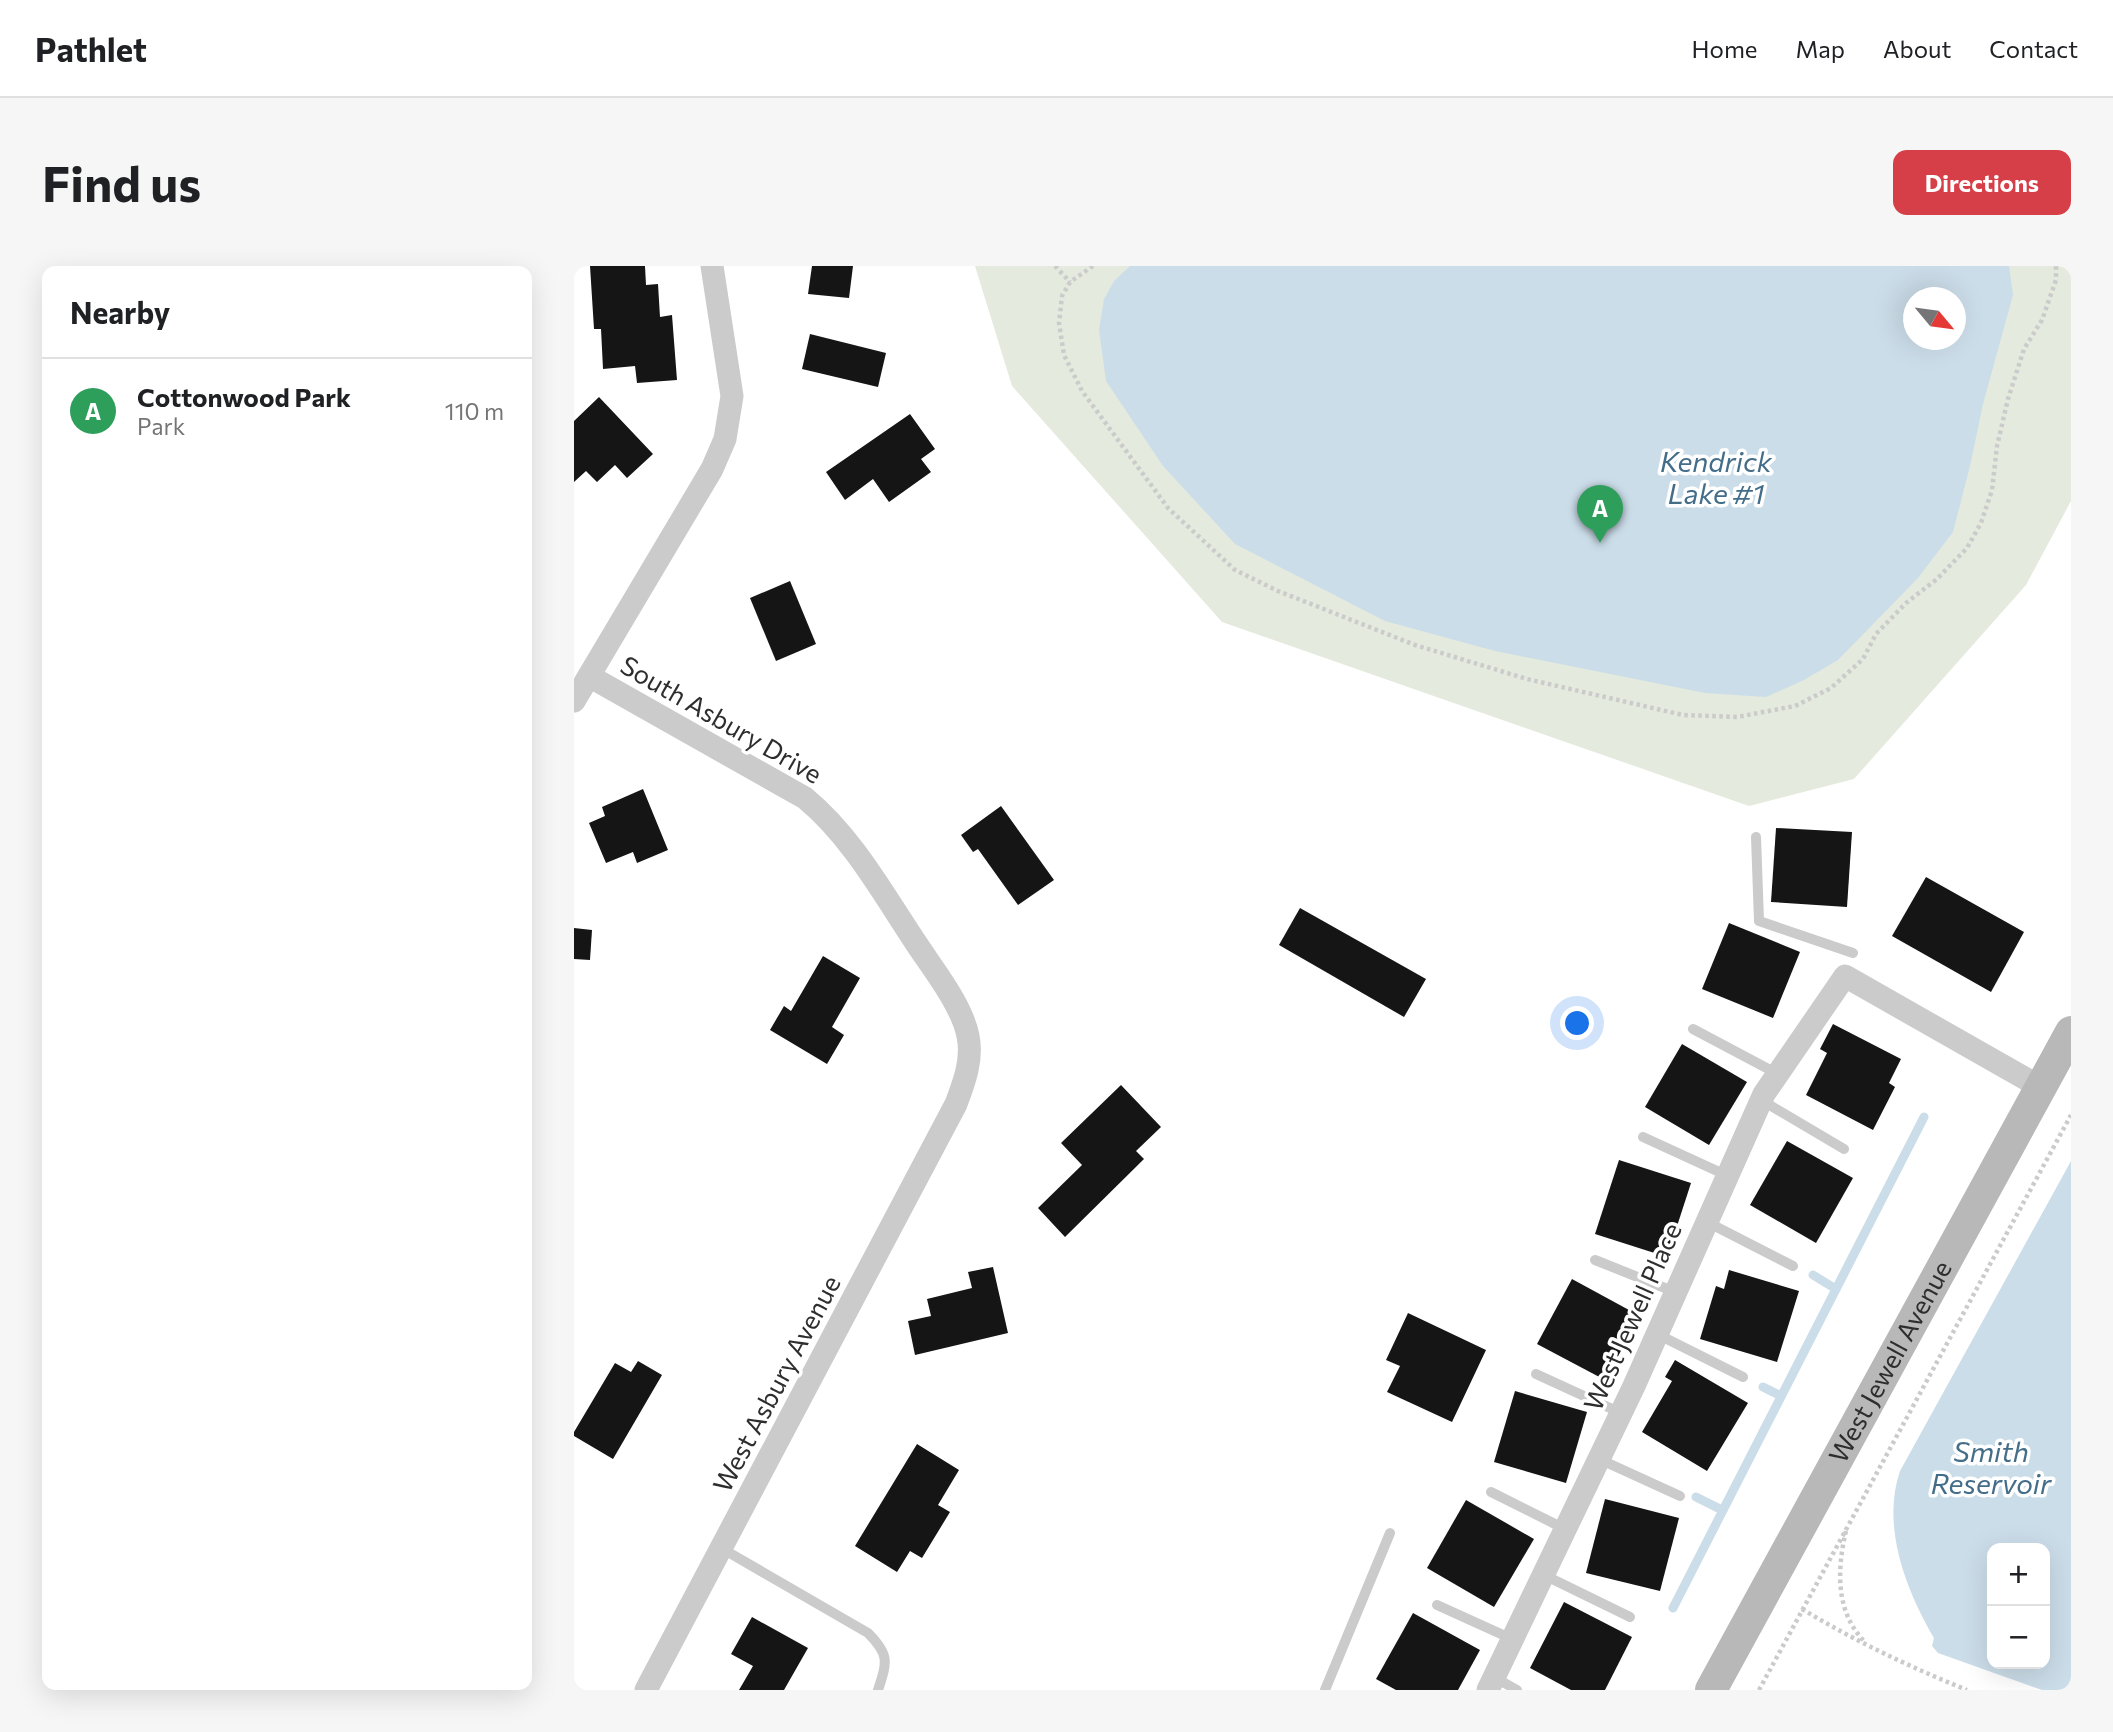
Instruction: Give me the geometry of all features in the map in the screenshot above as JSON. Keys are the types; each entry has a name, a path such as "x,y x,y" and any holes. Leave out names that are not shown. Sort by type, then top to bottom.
{"main road":[{"name":"West Jewell Avenue","path":"1711,1690 2071,1032"}],"street":[{"path":"574,701 712,469 725,439 732,396 712,266"},
{"name":"South Asbury Drive","path":"589,676 805,798 842,834 939,978 960,1015 968,1036 969,1056 966,1077 956,1104"},
{"name":"West Jewell Place","path":"1491,1683 1621,1413 1761,1100 1845,976 2040,1087"},
{"name":"West Asbury Avenue","path":"646,1690 956,1104"}],"lane":[{"path":"1756,836 1759,921 1853,953"},
{"path":"1693,1029 1778,1073"},
{"path":"1761,1100 1844,1149"},
{"path":"1643,1137 1728,1176"},
{"path":"1707,1222 1793,1266"},
{"path":"1595,1260 1675,1293"},
{"path":"1657,1334 1743,1377"},
{"path":"1536,1374 1621,1413"},
{"path":"1599,1459 1680,1496"},
{"path":"1491,1492 1565,1528"},
{"path":"1325,1690 1390,1533"},
{"path":"721,1548 868,1633 881,1646 885,1657 878,1690"},
{"path":"1544,1575 1630,1617"},
{"path":"1437,1605 1512,1639"},
{"path":"1491,1683 1517,1690"}],"path":[{"path":"1055,266 1070,282"},
{"path":"1093,266 1070,282 1062,296 1059,323 1064,355 1082,391 1168,508 1236,570 1278,591 1415,645 1527,680 1684,715 1737,717 1795,706 1831,688 1863,659 1876,634 1906,603 1937,579 1967,548 1981,523 1992,490 1997,446 2008,399 2024,349 2042,320 2056,280 2056,266"},
{"path":"1759,1690 2071,1115"},
{"path":"1848,1524 1840,1569 1841,1593 1852,1624 1869,1646"},
{"path":"1802,1609 1913,1668 1967,1690"}],"shaded area":[{"name":"Kendrick Lake #1","path":"975,266 2071,266 2071,501 2026,585 1854,779 1749,806 1222,622 1012,386"}],"water":[{"name":"Kendrick Lake #1","path":"1130,266 2009,266 2013,295 1983,404 1953,532 1918,578 1838,660 1804,680 1766,697 1705,693 1495,651 1385,621 1235,544 1163,466 1106,381 1099,330 1104,299 1114,281"},
{"name":"Smith Reservoir","path":"2071,1161 2071,1690 2042,1690 1938,1653 1932,1646 1934,1638 1914,1599 1899,1557 1893,1514 1900,1471"}],"building":[{"path":"590,266 645,266 646,285 658,284 660,317 672,315 677,380 637,383 635,366 603,369 601,329 594,329"},
{"path":"812,266 853,266 849,298 808,294"},
{"path":"810,334 886,353 878,387 802,369"},
{"path":"599,397 653,454 627,478 615,465 597,482 586,471 574,482 574,421"},
{"path":"910,414 935,449 921,459 931,472 889,502 873,479 845,500 826,472"},
{"path":"790,581 816,644 776,661 750,598"},
{"path":"643,789 668,850 637,863 633,852 606,863 589,823 605,816 602,807"},
{"path":"1001,806 1054,880 1018,905 978,849 973,852 961,835"},
{"path":"1776,828 1852,832 1847,907 1771,902"},
{"path":"1926,877 2024,932 1991,992 1892,936"},
{"path":"1300,908 1426,979 1404,1017 1279,945"},
{"path":"1729,923 1800,952 1773,1018 1702,989"},
{"path":"574,928 592,930 590,960 574,959"},
{"path":"823,956 860,978 832,1027 844,1035 827,1064 770,1030 784,1006 791,1011"},
{"path":"1833,1024 1901,1059 1889,1083 1895,1087 1873,1130 1806,1095 1827,1053 1820,1049"},
{"path":"1682,1044 1747,1082 1709,1145 1645,1107"},
{"path":"1121,1085 1161,1127 1136,1151 1144,1159 1065,1237 1038,1208 1082,1165 1061,1143"},
{"path":"1787,1141 1853,1178 1816,1243 1750,1205"},
{"path":"1619,1160 1691,1183 1667,1257 1595,1234"},
{"path":"993,1267 1008,1333 915,1355 908,1321 931,1316 927,1299 972,1288 968,1272"},
{"path":"1729,1270 1799,1291 1777,1362 1700,1339 1716,1286 1724,1289"},
{"path":"1572,1279 1640,1316 1605,1380 1537,1344"},
{"path":"1408,1313 1486,1350 1452,1422 1387,1392 1400,1366 1386,1360"},
{"path":"1675,1360 1748,1403 1707,1471 1642,1432 1672,1381 1665,1377"},
{"path":"638,1361 662,1375 613,1459 574,1436 574,1432 615,1363 631,1372"},
{"path":"1515,1391 1587,1412 1566,1483 1494,1462"},
{"path":"917,1444 959,1470 938,1505 950,1512 922,1558 910,1551 897,1572 855,1546"},
{"path":"1605,1499 1679,1518 1660,1591 1586,1573"},
{"path":"1466,1500 1534,1539 1494,1607 1427,1568"},
{"path":"1564,1602 1632,1637 1605,1690 1571,1690 1530,1668"},
{"path":"1413,1613 1480,1650 1458,1690 1396,1690 1376,1679"},
{"path":"752,1617 808,1648 784,1690 739,1690 753,1666 731,1654"}],"waterway":[{"path":"1673,1608 1924,1117"},
{"path":"1813,1275 1836,1289"},
{"path":"1763,1387 1781,1396"},
{"path":"1696,1497 1722,1510"}],"place":[{"name":"Cottonwood Park","path":"1600,543"}]}
